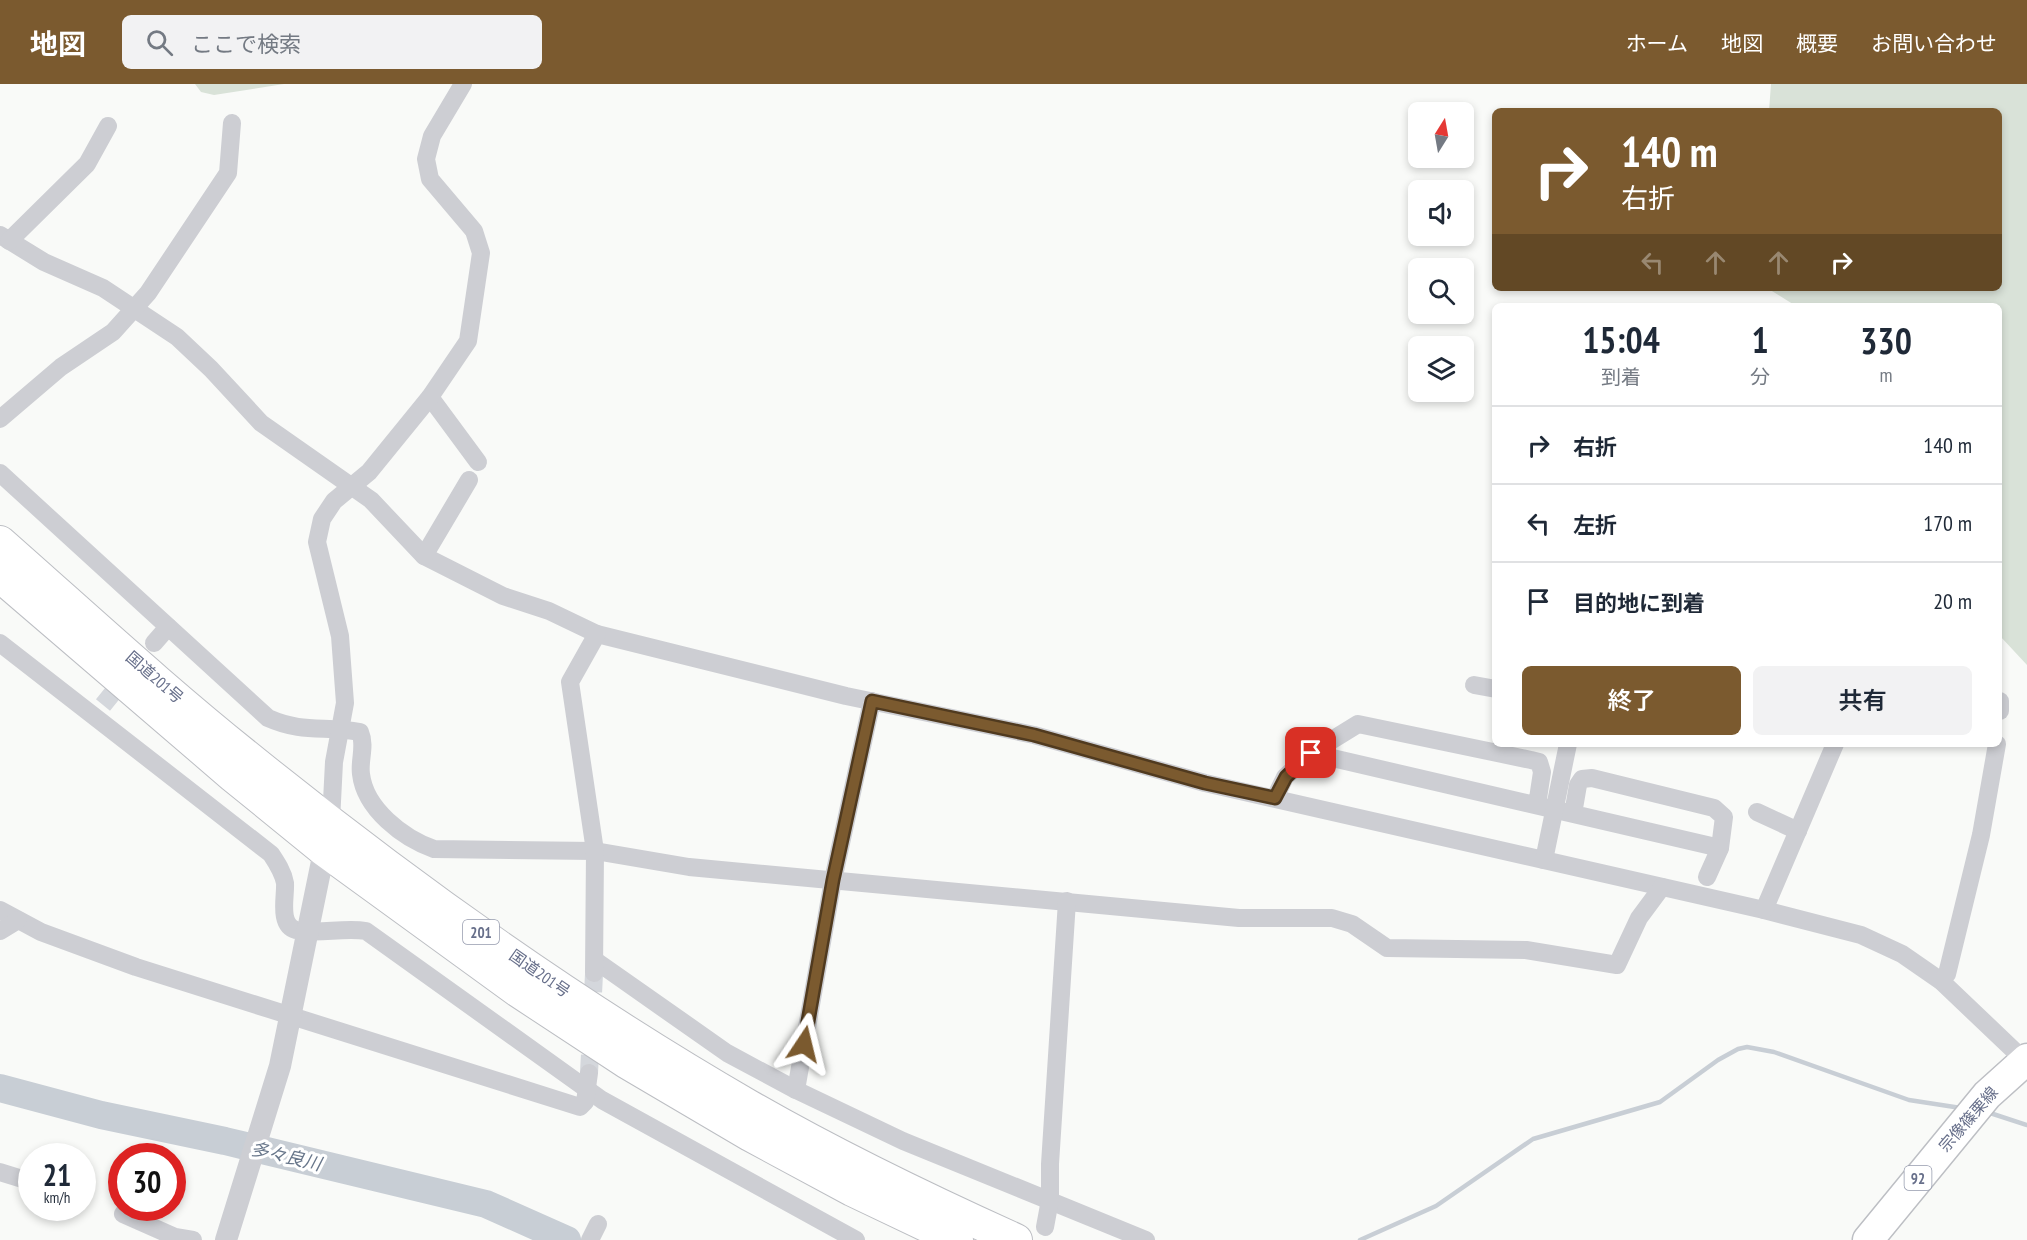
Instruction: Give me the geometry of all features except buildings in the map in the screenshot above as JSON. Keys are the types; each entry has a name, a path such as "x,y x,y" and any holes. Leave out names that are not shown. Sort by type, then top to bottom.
{"highway":[{"name":"国道201号","path":"0,542 253,762 328,836 518,991 626,1062 750,1135 852,1190 957,1240"},
{"name":"国道201号","path":"0,576 224,768 328,836 443,905 650,1046 750,1106 853,1162 1016,1240"}],"main road":[{"name":"宗像篠栗線","path":"1875,1237 1976,1108 2026,1060"}],"street":[{"path":"226,1240 280,1066 328,836 334,762 345,703 340,636 317,542 322,519 334,501 369,472 430,397 468,341 481,253 474,231 430,179 426,159 432,136 463,84"},
{"path":"0,419 61,367 113,332 135,309 228,173 232,123"},
{"path":"108,126 87,164 5,238 44,262 103,288 177,337 211,369 261,423 371,500 424,556 502,596 549,611 597,634 872,701 1034,735 1205,783 1764,910 1861,935 1902,954 1941,981 2026,1060"},
{"path":"430,397 478,462"},
{"path":"0,473 268,718 286,726 312,730 340,728 360,732 364,740 361,773 366,794 376,810 420,844 434,849 595,851 688,867 1239,918 1332,918 1352,924 1387,948 1526,950 1617,965 1640,918 1662,887"},
{"path":"424,556 469,480"},
{"path":"154,643 168,627"},
{"path":"597,634 570,682 595,851 595,968 727,1053 796,1090 903,1141 1146,1240"},
{"path":"0,643 97,711 270,854 280,868 285,883 285,916 288,926 294,930 309,931 351,928 366,931 589,1082 856,1240"},
{"path":"1474,685 1492,688"},
{"path":"796,1090 833,880 872,701"},
{"path":"1275,798 1286,777 1311,753 1358,724 1531,760 1539,762 1542,772 1546,807 1544,860"},
{"path":"1546,807 1567,747"},
{"path":"1764,910 1834,747"},
{"path":"1941,981 1947,974 1980,835 1996,747"},
{"path":"1311,753 1720,848"},
{"path":"1574,814 1578,785 1582,778 1592,778 1721,812 1724,818 1720,848 1707,877"},
{"path":"1757,812 1798,831"},
{"path":"1046,1227 1050,1200 1050,1164 1067,901"},
{"path":"0,910 41,932 136,967 580,1107 585,1102 589,1082"},
{"path":"0,931 18,920"},
{"path":"0,1172 18,1178"},
{"path":"139,1221 175,1237 193,1240"}],"shaded area":[{"path":"195,84 284,84 214,95 201,92"},
{"path":"1771,84 2027,84 2027,665 2002,638 2002,303 1791,303 1772,291 2002,291 2002,108 1769,108"}],"waterway":[{"path":"1360,1240 1436,1206 1533,1139 1660,1102 1718,1060 1738,1049 1747,1047 1774,1052 1909,1100 1961,1108"},
{"name":"多々良川","path":"0,1088 101,1115 225,1141 486,1204 567,1240"},
{"path":"1987,1112 2027,1125"}],"tunnel":[{"path":"103,705 128,674"},
{"path":"589,1073 594,974"}],"route":[{"path":"804,1044 833,880 872,701 1034,735 1205,783 1275,798 1286,777 1311,753"}]}
